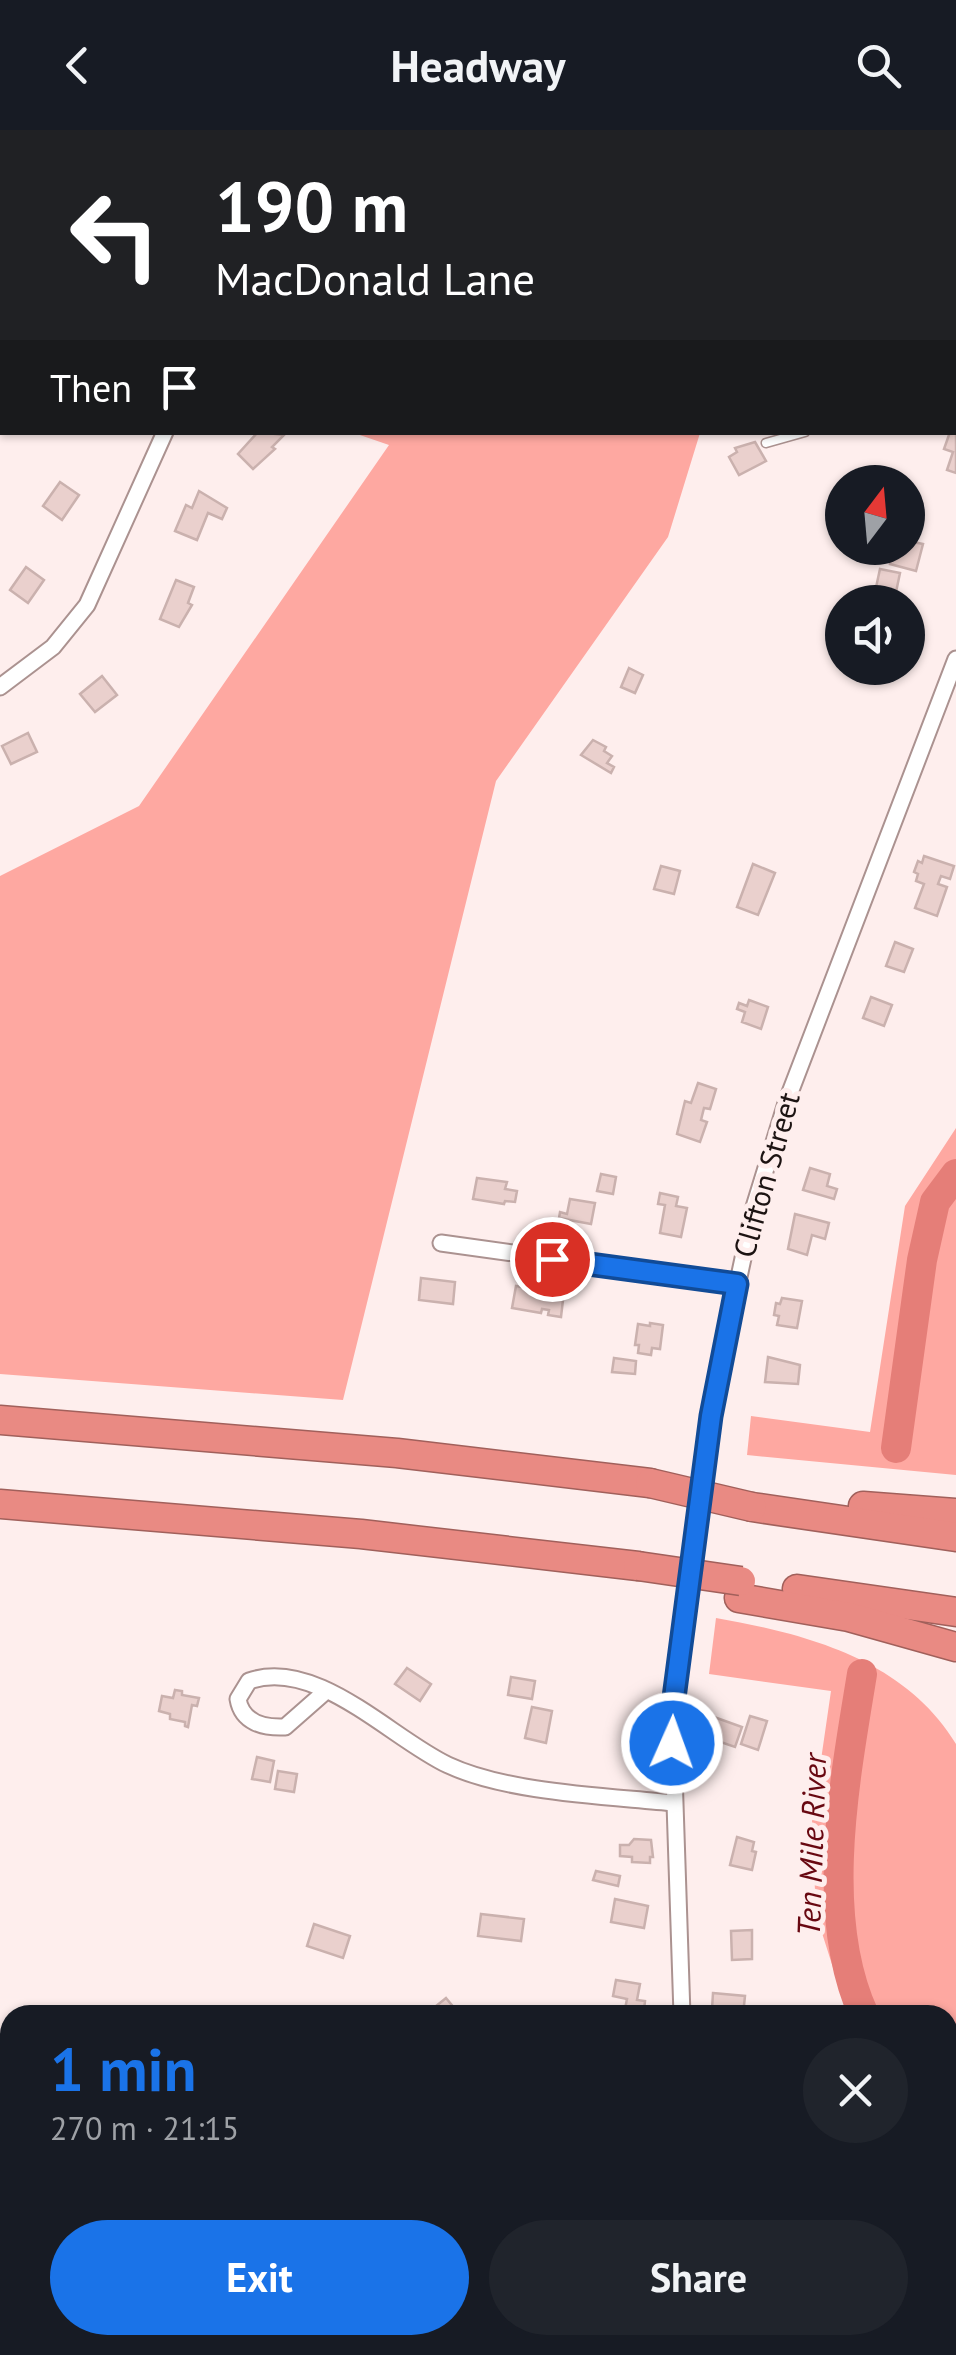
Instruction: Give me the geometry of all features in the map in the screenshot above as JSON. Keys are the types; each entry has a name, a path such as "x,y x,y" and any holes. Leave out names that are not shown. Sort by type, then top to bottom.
{"highway":[{"path":"0,1420 397,1453 650,1483 956,1537"},
{"path":"753,1500 956,1513"},
{"path":"0,1504 424,1540 740,1589 956,1612"},
{"path":"0,1514 637,1575"},
{"path":"740,1589 956,1647"}],"street":[{"path":"0,687 54,647 88,605 163,435"},
{"name":"Clifton Street","path":"682,2005 672,1713 711,1416 737,1284 754,1207 786,1103 956,658"},
{"path":"441,1244 737,1284"},
{"path":"326,1692 285,1727 256,1723 240,1708 238,1699 248,1681 278,1677 326,1692 376,1717 450,1766 478,1775 525,1786 674,1804"}],"lane":[{"path":"766,443 794,435"}],"shaded area":[{"path":"360,435 699,435 668,537 496,781 343,1400 0,1374 0,876 139,806 389,445"},
{"path":"956,1128 956,1475 747,1455 751,1416 870,1432 905,1206"},
{"path":"716,1618 785,1633 851,1656 882,1671 935,1715 956,1744 956,2005 845,2005 816,1914 812,1822 831,1691 709,1674"}],"building":[{"path":"255,435 284,435 253,469 238,454"},
{"path":"949,435 956,435 956,473 947,470 953,452 944,449"},
{"path":"755,442 766,461 739,475 729,457 737,452 735,448"},
{"path":"60,482 79,495 62,520 43,506"},
{"path":"199,491 227,508 222,519 208,513 197,540 175,531 186,505 192,508"},
{"path":"894,565 918,565 916,571"},
{"path":"26,567 44,580 28,603 10,590"},
{"path":"880,569 900,573 898,585 877,585"},
{"path":"176,580 194,587 188,603 192,605 179,627 160,619"},
{"path":"629,668 643,675 635,693 621,687"},
{"path":"102,676 117,695 95,712 80,694"},
{"path":"28,733 37,752 11,764 2,746"},
{"path":"593,740 606,747 604,751 612,756 607,763 614,767 611,773 581,755"},
{"path":"924,856 954,866 950,879 941,876 938,884 947,887 937,916 915,908 924,884 916,881 918,874 914,872"},
{"path":"753,864 775,873 758,915 737,907"},
{"path":"661,866 680,871 674,894 654,889"},
{"path":"895,942 913,949 904,972 886,966"},
{"path":"871,997 892,1005 884,1026 863,1018"},
{"path":"749,1000 768,1007 761,1029 742,1022 745,1012 737,1009 739,1003 747,1006"},
{"path":"698,1083 716,1089 710,1109 704,1108 701,1120 707,1122 700,1142 677,1134 685,1101 691,1103"},
{"path":"810,1168 830,1174 827,1186 837,1189 834,1199 803,1190"},
{"path":"601,1174 616,1177 613,1194 597,1191"},
{"path":"477,1178 507,1182 505,1189 517,1191 515,1202 473,1199"},
{"path":"660,1193 678,1197 676,1206 687,1208 681,1237 660,1233 665,1205 658,1204"},
{"path":"570,1199 595,1203 591,1224 559,1218 560,1212 567,1214"},
{"path":"795,1214 829,1223 825,1239 812,1235 807,1255 788,1249"},
{"path":"421,1278 455,1282 453,1304 419,1300"},
{"path":"516,1286 545,1291 543,1297 563,1300 561,1317 548,1315 549,1310 542,1309 541,1313 512,1308"},
{"path":"782,1298 802,1301 797,1328 777,1325 776,1303 780,1304"},
{"path":"638,1324 663,1325 660,1349 652,1348 651,1355 638,1353"},
{"path":"768,1357 800,1365 798,1384 765,1382"},
{"path":"614,1358 636,1361 635,1374 612,1372"},
{"path":"407,1668 431,1684 420,1701 395,1684"},
{"path":"511,1677 535,1681 532,1699 508,1695"},
{"path":"175,1690 199,1698 197,1706 192,1705 188,1727 159,1711 162,1696 173,1698"},
{"path":"532,1707 552,1711 546,1743 525,1738"},
{"path":"750,1716 767,1721 758,1750 741,1744"},
{"path":"714,1717 742,1727 735,1747 706,1737"},
{"path":"257,1757 274,1761 270,1782 252,1779"},
{"path":"278,1771 297,1774 294,1792 275,1789"},
{"path":"737,1837 754,1842 752,1870 730,1865"},
{"path":"634,1839 651,1840 650,1863 632,1862 632,1857 620,1856 620,1845 629,1845"},
{"path":"596,1871 620,1876 618,1886 593,1880"},
{"path":"615,1899 648,1906 644,1928 611,1922"},
{"path":"481,1914 524,1919 521,1941 478,1936"},
{"path":"314,1924 350,1936 343,1958 307,1946"},
{"path":"752,1930 752,1959 732,1960 731,1931"},
{"path":"616,1980 640,1984 637,2000 645,2001 645,2005 626,2005 627,1999 613,1996"},
{"path":"713,1993 745,1996 744,2005 712,2005"}],"waterway":[{"name":"Ten Mile River","path":"896,1448 922,1260 935,1202 956,1174"},
{"name":"Ten Mile River","path":"860,2005 842,1934 839,1846 862,1674"}],"route":[{"path":"552,1259 737,1284 711,1416 672,1713 672,1743"}]}
